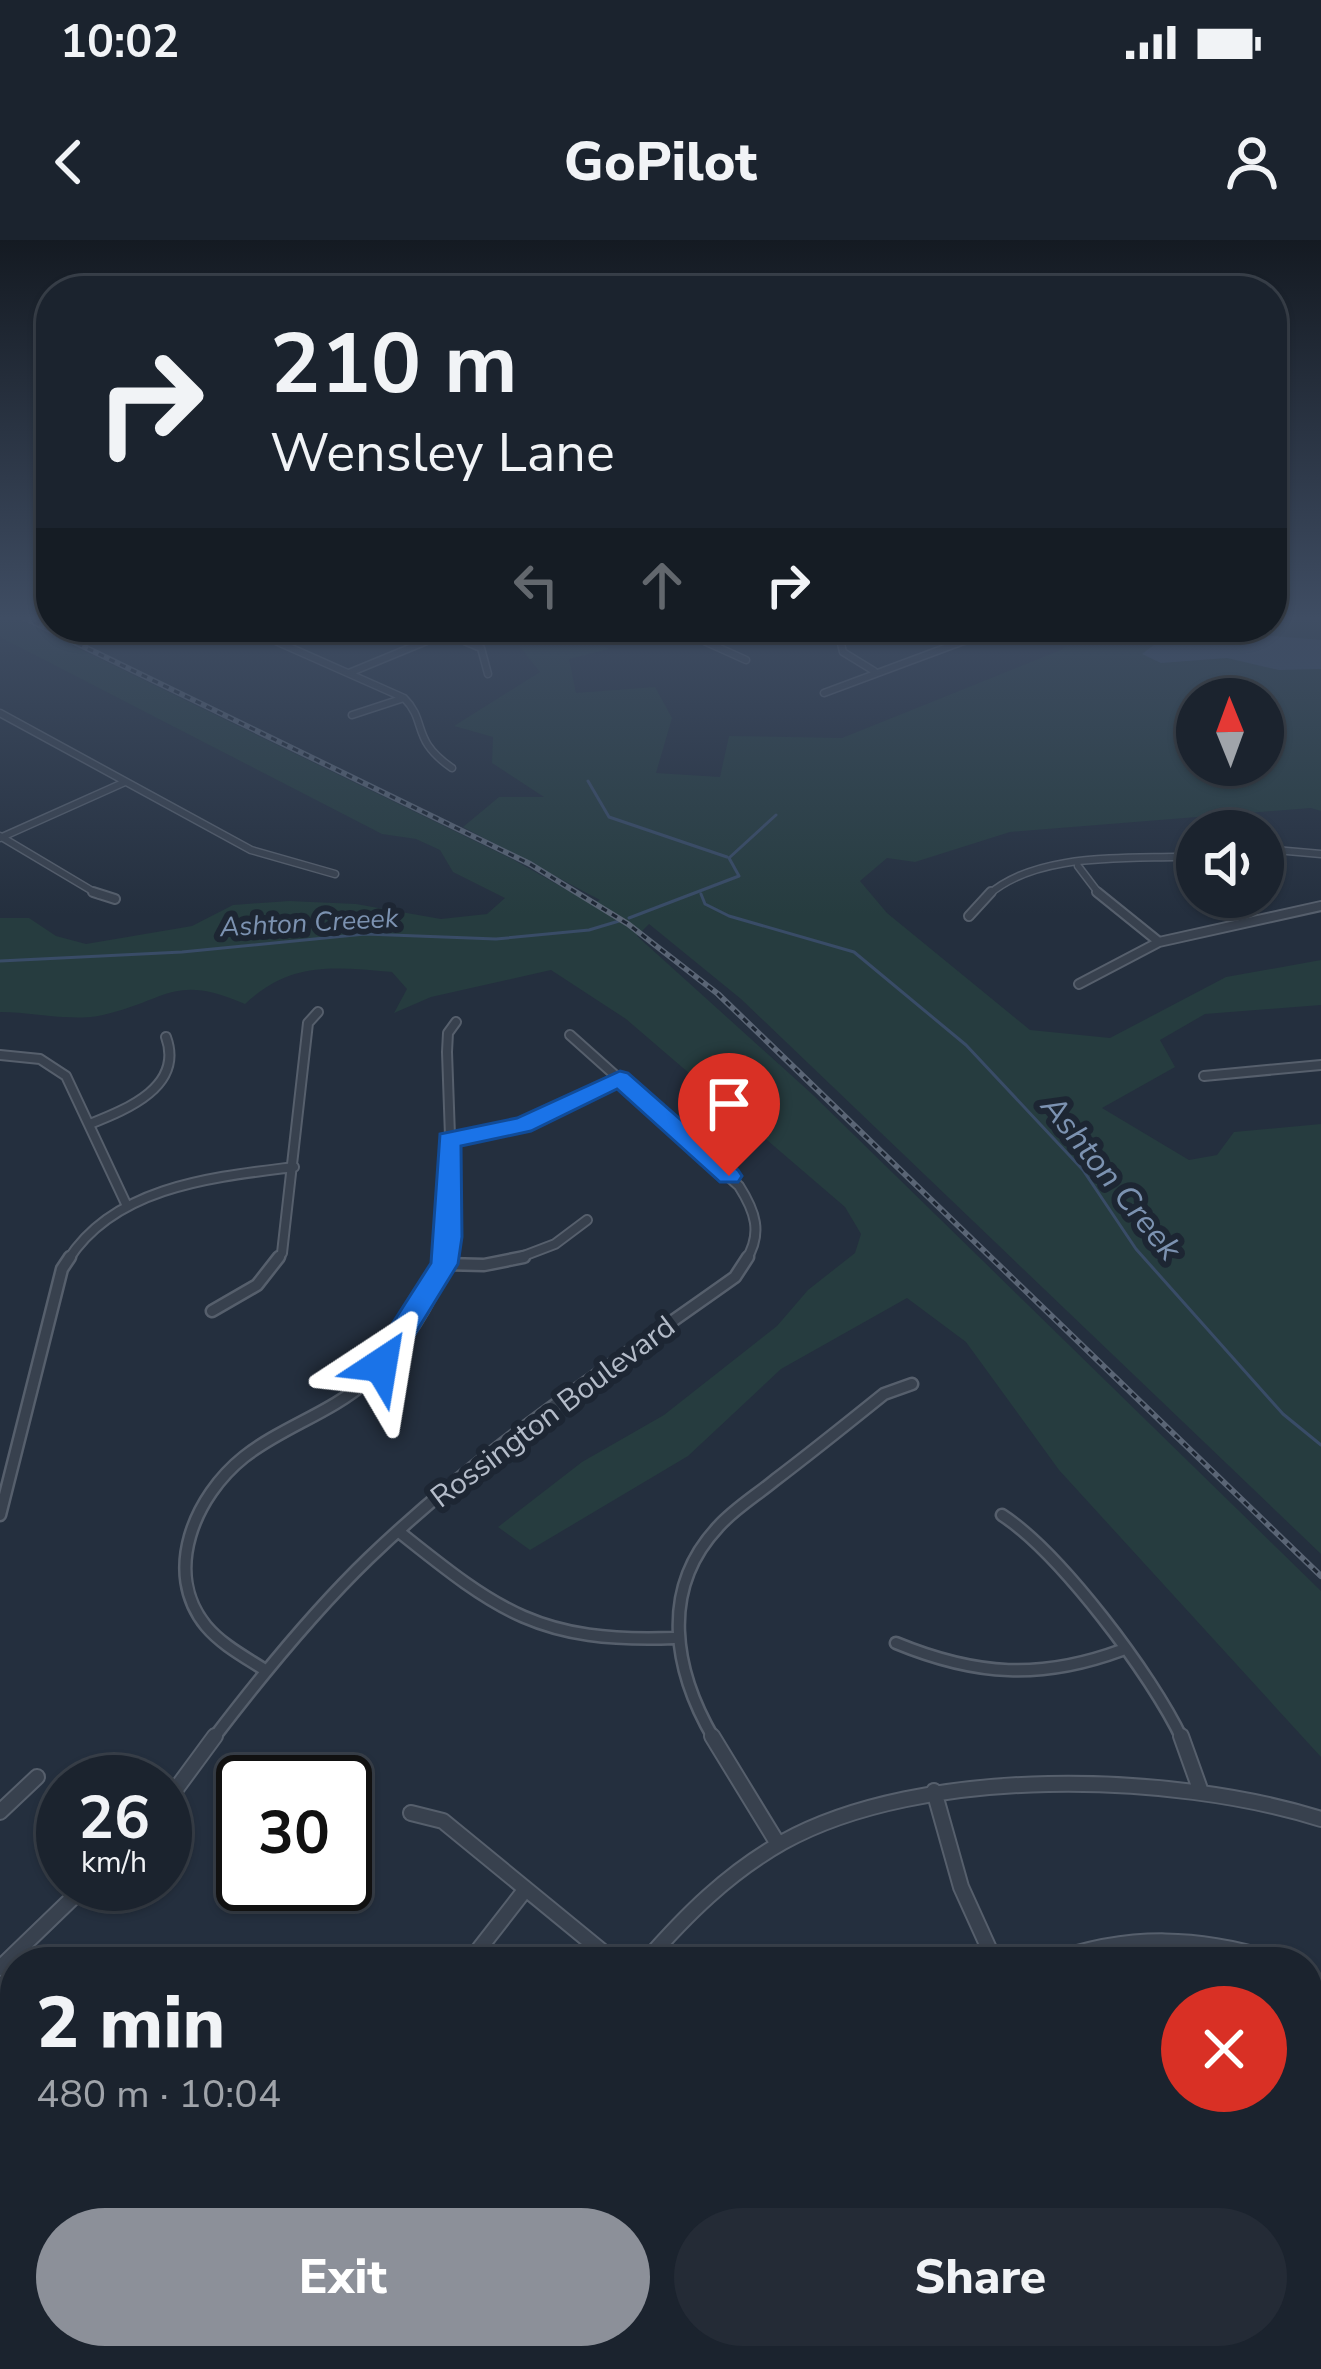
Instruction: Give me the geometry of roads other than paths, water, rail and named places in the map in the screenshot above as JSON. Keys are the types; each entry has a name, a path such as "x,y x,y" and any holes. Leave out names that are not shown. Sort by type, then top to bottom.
{"street":[{"path":"6,716 251,850 335,874"},
{"path":"416,716 423,748 452,768"},
{"path":"1,837 125,782"},
{"path":"1,837 97,895 116,899"},
{"path":"1284,851 1321,854"},
{"path":"969,916 1011,879 1078,866 1176,858"},
{"path":"1078,866 1102,900 1159,942"},
{"path":"1079,984 1159,942 1321,906"},
{"path":"212,1311 244,1294 277,1263 287,1233 308,1024 318,1012"},
{"path":"265,1670 216,1637 192,1603 185,1562 197,1516 208,1495 241,1459 369,1378 390,1353 444,1264 449,1237 448,1033 457,1022"},
{"name":"Rossington Boulevard","path":"192,1768 265,1670 398,1531 517,1433 725,1285 752,1251 756,1218 739,1186 570,1035"},
{"path":"90,1124 135,1103 155,1087 170,1060 172,1048 166,1037"},
{"path":"0,1055 40,1059 59,1069 127,1206"},
{"path":"1204,1076 1321,1065"},
{"path":"448,1140 523,1125 620,1079"},
{"path":"0,1514 4,1482 62,1269 89,1231 127,1206 215,1181 294,1167"},
{"path":"444,1264 487,1265 525,1258 559,1243 587,1220"},
{"path":"778,1844 693,1699 674,1639 681,1581 701,1543 884,1394 911,1384"},
{"path":"1003,1515 1030,1533 1172,1712 1200,1789"},
{"path":"398,1531 504,1611 541,1630 614,1642 674,1639"},
{"path":"896,1643 964,1669 1020,1676 1077,1668 1122,1649"},
{"path":"0,1812 36,1779"},
{"path":"659,1947 705,1896 778,1844 848,1813 934,1791 1028,1786 1200,1789 1321,1819"},
{"path":"934,1791 961,1887 988,1947"},
{"path":"411,1813 443,1821 596,1947"},
{"path":"480,1947 524,1890"},
{"path":"22,1947 59,1911"},
{"path":"1095,1947 1146,1940 1227,1947"}],"waterway":[{"path":"588,781 609,817 727,857"},
{"path":"629,918 739,876 729,858 776,815"},
{"name":"Ashton Creek","path":"701,894 705,904 729,916 854,952 966,1045 1083,1170 1136,1249 1283,1414 1321,1445"},
{"name":"Ashton Creeek","path":"0,961 182,952 365,934 496,939 589,930 619,921"}],"railway":[{"path":"227,716 530,864 628,924 718,994 1321,1576"}]}
